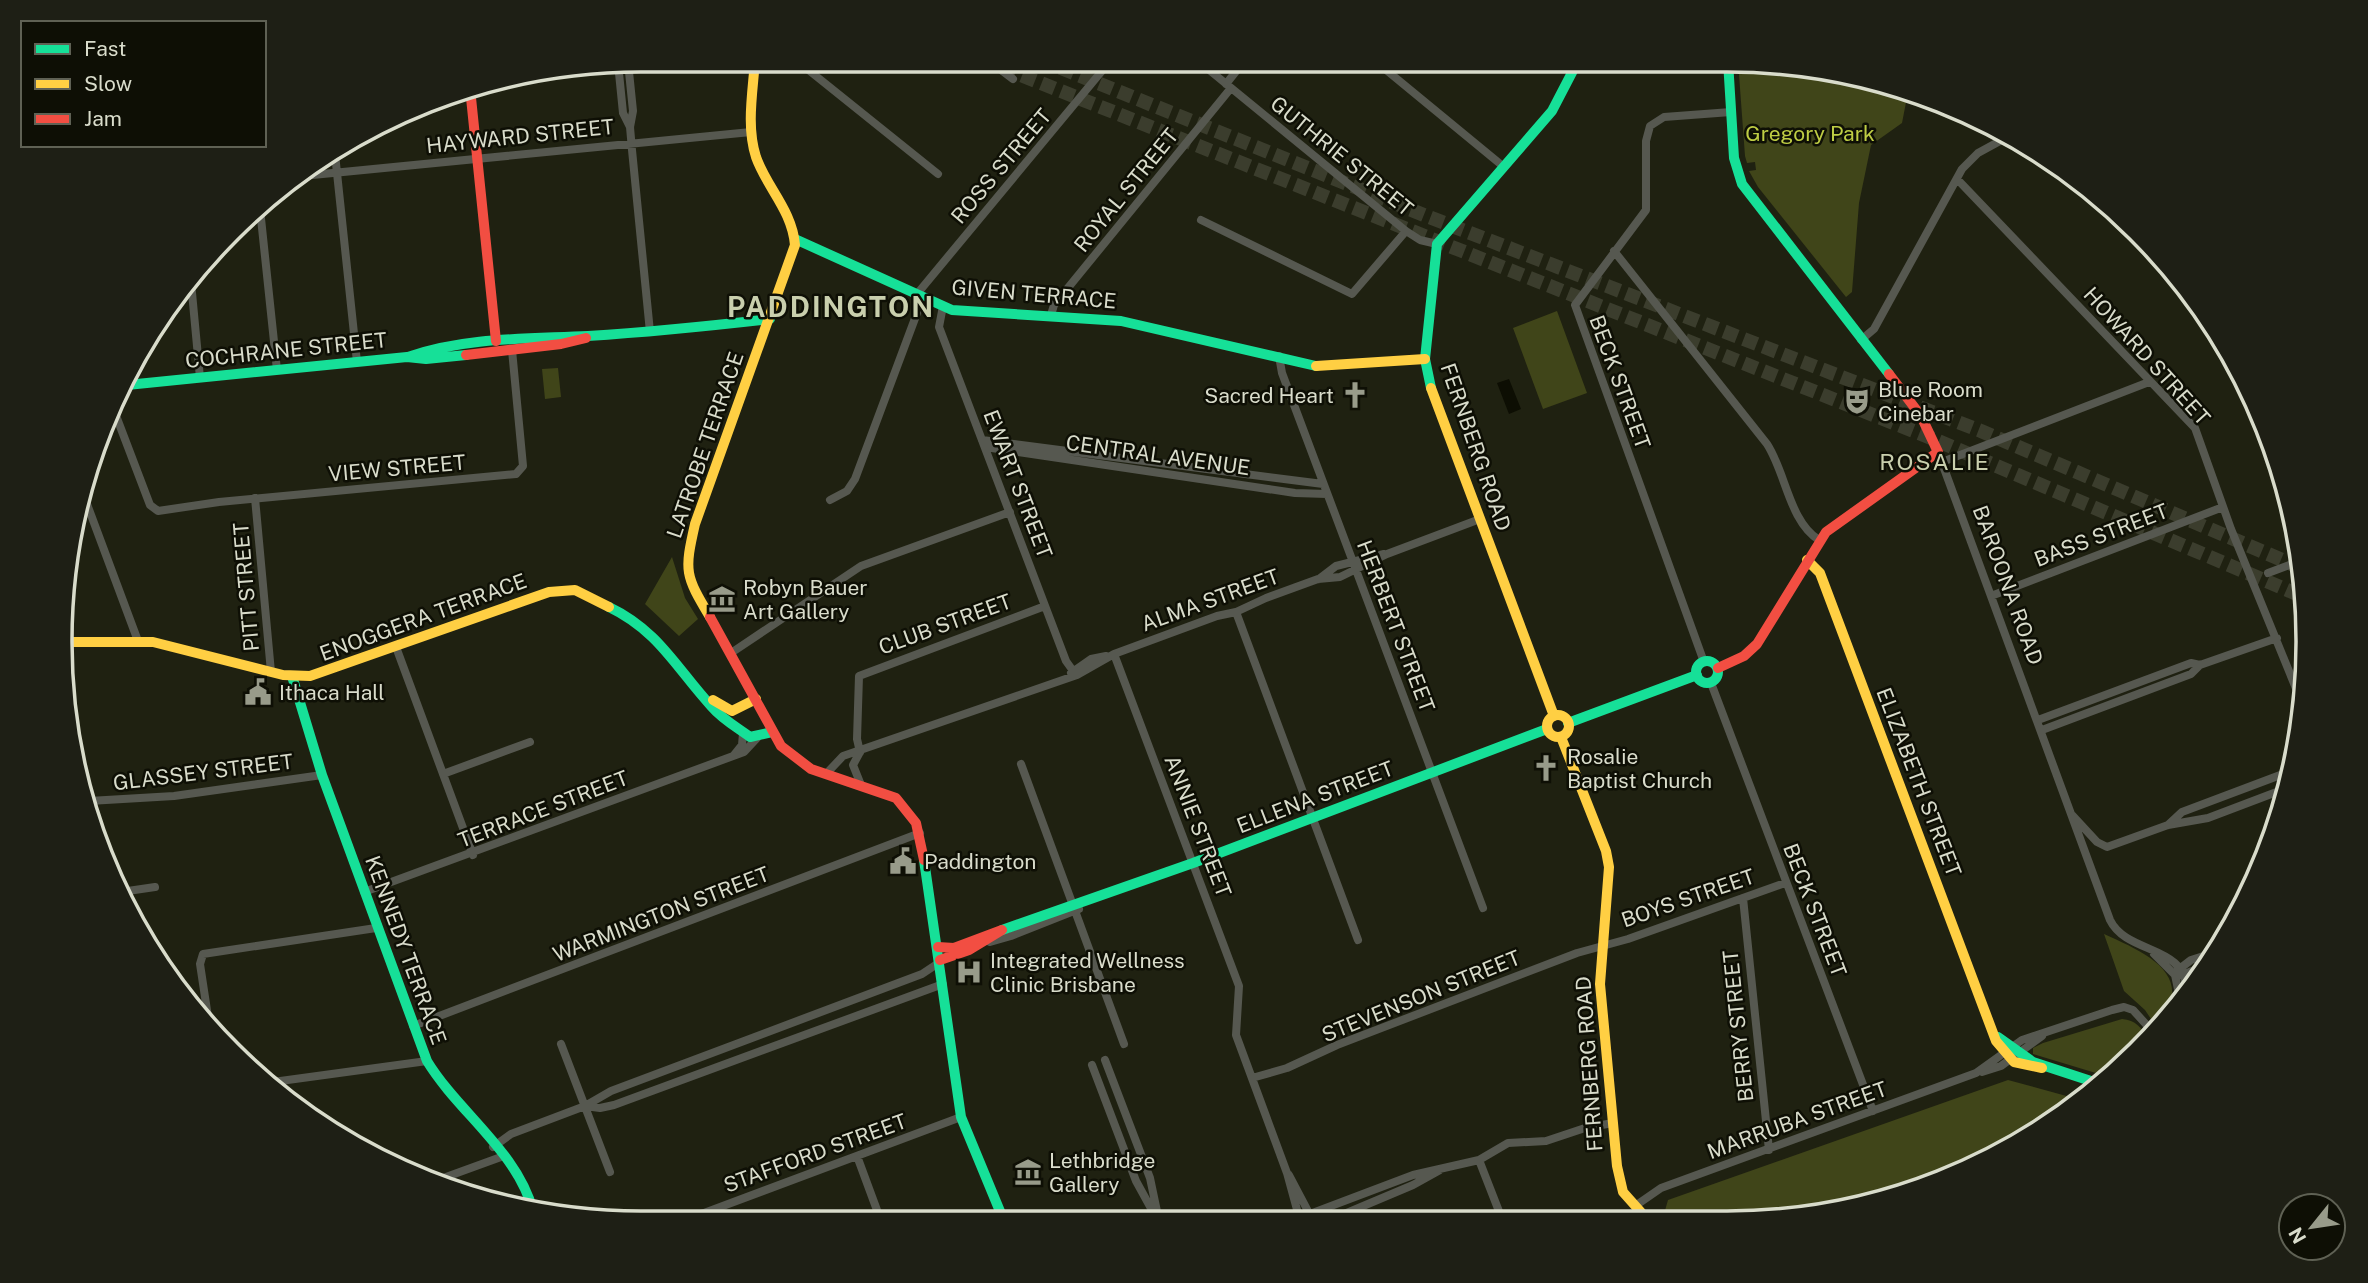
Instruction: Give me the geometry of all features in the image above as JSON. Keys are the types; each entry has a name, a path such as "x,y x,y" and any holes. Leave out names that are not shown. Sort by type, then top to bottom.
{"street":[{"path":"629,72 633,111 631,142 650,332"},
{"path":"754,72 751,132 758,162 787,216 795,239"},
{"path":"811,72 938,174"},
{"path":"1004,72 1013,79"},
{"name":"ROSS STREET","path":"830,500 843,494 855,479 920,296 1101,72"},
{"name":"GUTHRIE STREET","path":"1211,72 1406,231 1420,240 1437,244"},
{"name":"ROYAL STREET","path":"1051,315 1054,305 1237,72"},
{"path":"1389,72 1504,167"},
{"path":"1437,244 1552,111 1572,72"},
{"name":"BAROONA ROAD","path":"1729,72 1734,158 1747,193 1921,416 1940,457 2042,730 2084,855 2112,925 2122,936 2170,957 2180,972"},
{"path":"619,73 623,113 630,127"},
{"path":"471,98 496,341"},
{"name":"BECK STREET","path":"1704,662 1575,309 1577,299 1646,210 1646,141 1650,126 1664,117 1731,112"},
{"name":"HAYWARD STREET","path":"315,175 751,132"},
{"path":"1861,340 1874,329 1957,178 1978,153 1999,142"},
{"path":"336,161 357,362"},
{"name":"HOWARD STREET","path":"1957,178 2196,429 2223,507 2295,683"},
{"path":"261,218 277,370"},
{"path":"1201,220 1352,294 1406,231"},
{"name":"GIVEN TERRACE","path":"795,239 943,306 962,311 1121,321 1322,367 1425,359"},
{"name":"LATROBE TERRACE","path":"795,239 793,256 695,524 687,573 691,588 731,653 781,746 796,761 900,801 913,817 920,833 939,947 961,1117 1000,1211"},
{"name":"FERNBERG ROAD","path":"1437,244 1425,359 1432,393 1554,716"},
{"path":"1614,251 1767,444 1779,463 1802,525 1819,540"},
{"path":"192,292 200,378"},
{"name":"EWART STREET","path":"943,306 939,327 1066,661 1075,673"},
{"name":"COCHRANE STREET","path":"134,384 407,357 426,359 561,344 586,338 770,319"},
{"name":"COCHRANE STREET","path":"407,357 430,349 496,341 565,335 586,338"},
{"name":"VIEW STREET","path":"117,419 153,510 519,473 523,466 512,349"},
{"name":"HERBERT STREET","path":"1279,356 1282,373 1323,484 1483,908"},
{"path":"1717,668 1744,656 1757,644 1819,540 1834,524 1940,457 2149,382"},
{"name":"CENTRAL AVENUE","path":"984,444 1323,484"},
{"name":"CENTRAL AVENUE","path":"984,444 1295,493 1327,494"},
{"name":"PITT STREET","path":"255,498 271,671"},
{"path":"88,507 138,641"},
{"name":"BASS STREET","path":"1991,596 2223,507"},
{"path":"731,653 861,566 1010,512"},
{"name":"ALMA STREET","path":"825,774 839,759 1075,673 1094,658 1114,654 1217,616 1236,612 1255,601 1318,579 1333,567 1355,566 1480,519"},
{"name":"ELIZABETH STREET","path":"1807,560 1820,573 1989,1023 2010,1054"},
{"path":"2268,573 2291,565"},
{"name":"ENOGGERA TERRACE","path":"72,642 138,641 292,676 317,675 556,590 568,589 642,624 722,708 735,711 745,706"},
{"name":"CLUB STREET","path":"860,752 857,740 859,676 1045,606"},
{"path":"1236,612 1358,940"},
{"path":"2042,730 2187,676 2196,672 2200,666 2277,638"},
{"path":"396,647 472,855"},
{"name":"ANNIE STREET","path":"1114,654 1240,988 1236,1032 1287,1173"},
{"path":"1704,662 1713,663 1717,668 1717,678 1711,683 1701,681 1697,675 1699,665 1704,662"},
{"path":"2038,720 2191,663 2200,666"},
{"name":"ENOGGERA TERRACE","path":"685,670 708,704 742,732 757,738"},
{"path":"1568,723 1697,675"},
{"name":"KENNEDY TERRACE","path":"292,676 322,775 427,1061 444,1088 529,1192 531,1200"},
{"name":"BECK STREET","path":"1711,683 1873,1111"},
{"path":"734,755 742,745 738,718 745,706 756,699"},
{"path":"1561,715 1568,723 1567,733 1561,737 1551,735 1547,729 1547,723 1554,716 1561,715"},
{"name":"ELLENA STREET","path":"940,961 1096,897 1547,729"},
{"path":"757,738 772,732"},
{"name":"FERNBERG ROAD","path":"1561,737 1606,851 1609,867 1600,984 1620,1185 1640,1211"},
{"name":"TERRACE STREET","path":"364,892 472,855 746,751 757,738"},
{"path":"443,774 530,743"},
{"path":"860,752 853,765 861,785"},
{"path":"1021,764 1124,1044"},
{"name":"GLASSEY STREET","path":"95,801 150,798 322,775"},
{"path":"2168,825 2182,812 2280,775"},
{"path":"2070,813 2105,847 2168,825 2212,817 2276,792"},
{"name":"WARMINGTON STREET","path":"413,1026 920,833"},
{"name":"BOYS STREET","path":"1602,946 1785,883"},
{"path":"130,891 155,887"},
{"name":"BERRY STREET","path":"1742,898 1769,1150"},
{"name":"ELLENA STREET","path":"939,947 954,948 1074,907"},
{"path":"208,1011 201,956 210,951 376,928"},
{"name":"ELLENA STREET","path":"972,949 1002,930"},
{"name":"STEVENSON STREET","path":"1252,1078 1287,1068 1350,1040 1602,946"},
{"path":"2179,987 2180,972 2190,960 2201,957"},
{"path":"493,1147 517,1132 585,1106 611,1091 922,974 940,961"},
{"path":"2180,972 2192,969"},
{"path":"2180,972 2183,982"},
{"path":"585,1106 606,1108 943,984"},
{"name":"MARRUBA STREET","path":"1635,1206 1661,1188 1976,1073 1994,1070 2027,1038 2124,1007 2139,1014 2148,1025"},
{"path":"820,1012 825,1026"},
{"path":"561,1044 610,1172"},
{"path":"2010,1054 2023,1066 2042,1068 2089,1081"},
{"path":"1105,1060 1150,1178 1157,1211"},
{"path":"279,1081 427,1061"},
{"path":"690,1062 695,1075"},
{"path":"1091,1065 1136,1181 1153,1211"},
{"name":"STAFFORD STREET","path":"710,1211 961,1117"},
{"path":"1314,1211 1413,1175 1479,1160 1508,1143 1540,1143 1585,1128 1613,1124"},
{"path":"857,1156 877,1211"},
{"path":"447,1177 501,1157"},
{"path":"1479,1160 1499,1211"},
{"path":"1351,1211 1415,1184 1448,1166"},
{"path":"1287,1173 1308,1211"},
{"path":"1287,1173 1294,1211"}],"green space":[{"name":"Gregory Park","path":"1739,72 1838,83 1906,101 1902,123 1871,145 1859,203 1852,292 1846,297 1758,187 1749,171 1756,170 1755,162 1747,163"},
{"path":"1557,311 1587,393 1543,409 1513,328"},
{"path":"558,368 561,397 545,399 542,369"},
{"path":"672,557 685,598 698,619 679,636 645,604"},
{"path":"2104,934 2151,959 2170,980 2172,994 2152,1020 2145,1010 2124,991"},
{"path":"2122,1019 2135,1023 2142,1030 2098,1074 2033,1054 2033,1048"},
{"path":"2008,1080 2069,1097 2011,1135 1978,1152 1945,1168 1874,1192 1764,1210 1665,1211 1668,1200"}],"shaded area":[{"path":"1509,379 1521,409 1509,414 1497,383"}],"tunnel":[{"path":"1013,72 1931,438 2294,593"},
{"path":"1071,72 1429,217 1981,431 2290,563"}],"traffic: fast":[{"path":"1431,388 1425,359 1437,244 1552,111 1572,72"},
{"path":"1729,72 1734,158 1742,184 1889,374"},
{"path":"795,239 952,310 1121,321 1316,366"},
{"path":"408,357 429,350 474,342 634,333 770,319"},
{"path":"134,384 407,357 426,359 466,355"},
{"path":"609,607 641,627 654,639 725,719 750,737 772,732"},
{"path":"1707,661 1715,664 1718,672 1715,680 1707,683 1699,680 1696,672 1699,664 1707,661"},
{"path":"1568,723 1697,675"},
{"path":"292,676 322,775 427,1061 501,1151 529,1200"},
{"path":"1002,930 1193,863 1547,729"},
{"path":"924,860 961,1117 1000,1211"},
{"path":"1998,1037 2033,1062 2089,1080"}],"traffic: slow":[{"path":"710,617 689,573 689,553 695,524 795,245 789,221 761,168 753,145 751,108 754,72"},
{"path":"1316,366 1425,359"},
{"path":"1431,388 1554,716"},
{"path":"1807,560 1820,573 1996,1041 2014,1062 2042,1068"},
{"path":"72,642 153,642 283,675 310,676 549,592 575,590 609,607"},
{"path":"713,700 732,711 756,699"},
{"path":"1558,715 1566,718 1569,726 1566,734 1558,737 1550,734 1547,726 1550,718 1558,715"},
{"path":"1561,737 1606,851 1609,867 1600,984 1617,1166 1623,1192 1640,1211"}],"traffic: jam":[{"path":"471,98 496,341"},
{"path":"466,355 561,344 586,338"},
{"path":"1718,668 1744,656 1757,644 1826,532 1938,452 1921,416 1889,374"},
{"path":"710,617 781,746 811,769 896,798 916,823 924,860"},
{"path":"938,947 954,948 1002,930 969,950 940,960"}],"place":[{"name":"Sacred Heart","path":"1355,395"},
{"name":"Blue Room Cinebar","path":"1857,401"},
{"name":"Robyn Bauer Art Gallery","path":"722,599"},
{"name":"Ithaca Hall","path":"258,692"},
{"name":"Rosalie Baptist Church","path":"1546,768"},
{"name":"Paddington","path":"903,861"},
{"name":"Integrated Wellness Clinic Brisbane","path":"969,972"},
{"name":"Lethbridge Gallery","path":"1028,1172"}],"district":[{"name":"PADDINGTON","path":"831,306"},
{"name":"ROSALIE","path":"1935,461"}]}
